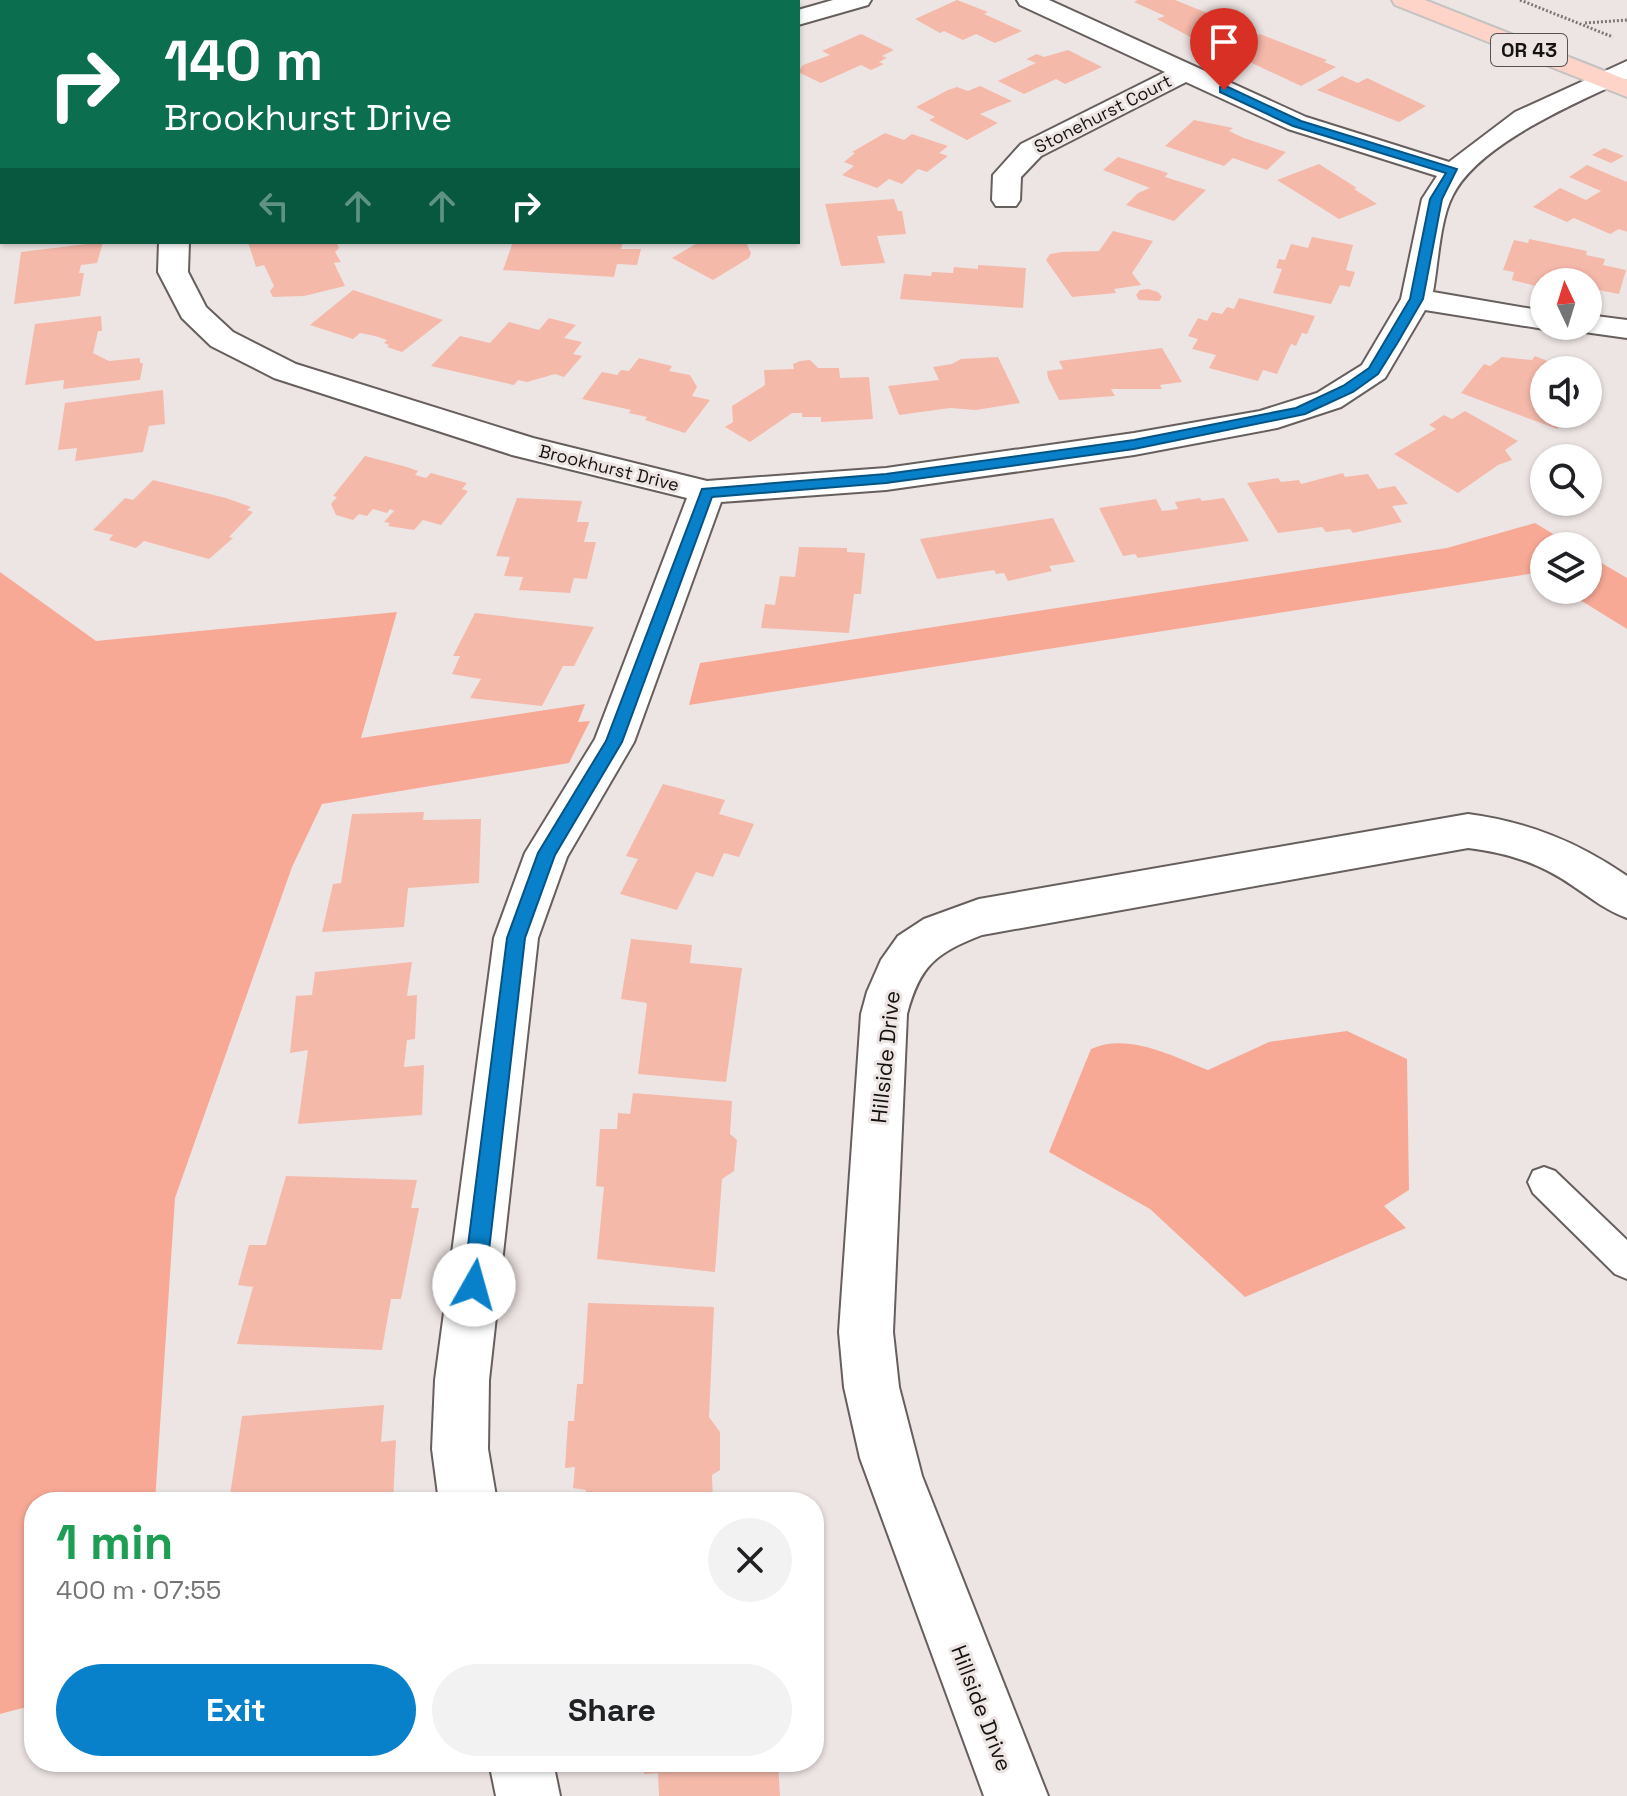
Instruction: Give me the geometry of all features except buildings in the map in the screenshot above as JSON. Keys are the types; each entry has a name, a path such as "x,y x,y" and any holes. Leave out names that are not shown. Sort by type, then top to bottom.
{"main road":[{"name":"OR 43","path":"1404,0 1619,79"}],"street":[{"path":"800,17 859,0"},
{"path":"1029,0 1297,123 1453,172"},
{"name":"Stonehurst Court","path":"1006,200 1007,175 1031,150 1185,72"},
{"name":"Brookhurst Drive","path":"174,244 173,272 193,311 222,339 285,371 524,447 707,492 902,477 1134,444 1301,411 1329,400 1374,371 1416,299 1436,199 1453,172 1524,118 1619,79"},
{"path":"1416,299 1530,318"},
{"path":"1602,326 1627,329"},
{"path":"466,1492 460,1449 462,1380 516,938 547,853 614,742 707,492"},
{"name":"Hillside Drive","path":"1016,1796 894,1476 877,1427 868,1378 866,1332 884,1014 894,974 912,951 934,934 979,917 1468,831 1510,835 1550,849 1627,900"},
{"path":"523,1772 528,1796"}],"lane":[{"path":"1544,1182 1627,1263"}],"path":[{"path":"1520,0 1618,39"},
{"path":"1584,23 1627,20"}],"shaded area":[{"path":"1535,523 1550,532 1530,532 1530,574 689,705 700,663 1447,548"},
{"path":"1602,563 1627,578 1627,629 1587,604 1602,604"},
{"path":"0,572 96,641 397,612 361,738 585,704 578,722 590,721 569,763 322,804 292,867 175,1198 156,1492 24,1492 24,1708 0,1714"},
{"path":"1347,1031 1407,1059 1409,1190 1384,1206 1406,1228 1245,1297 1150,1209 1049,1152 1091,1049 1105,1044 1135,1044 1208,1070 1269,1042"}],"route":[{"path":"474,1285 516,938 547,853 614,742 707,492 886,479 1134,444 1265,421 1329,400 1374,371 1416,299 1436,199 1453,172 1297,123 1224,90"}]}
